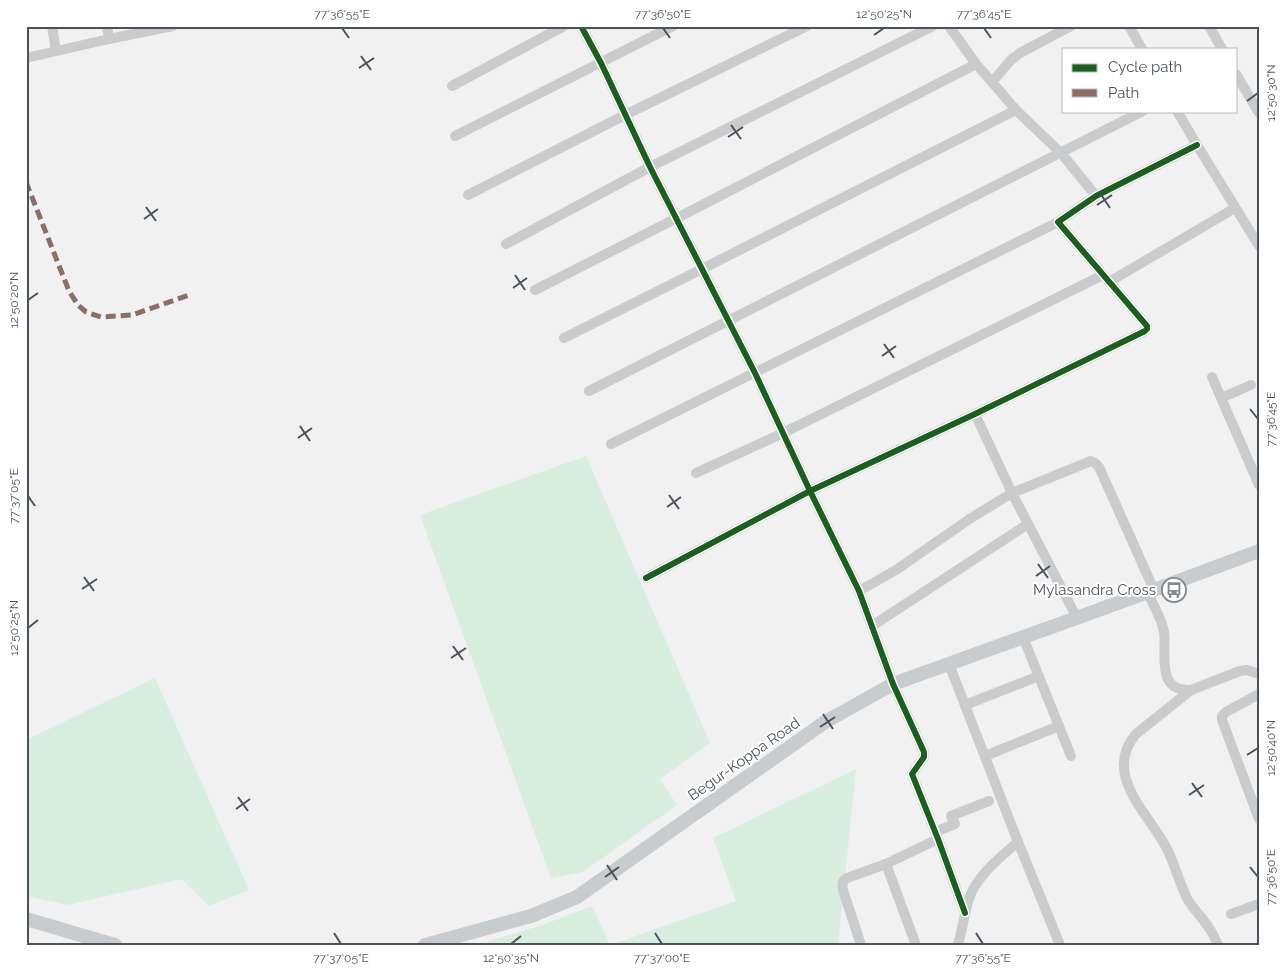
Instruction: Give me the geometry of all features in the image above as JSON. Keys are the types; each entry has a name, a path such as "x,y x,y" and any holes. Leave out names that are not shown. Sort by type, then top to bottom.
{"main road":[{"name":"Begur-Koppa Road","path":"425,945 531,916 577,897 825,722 893,684 1151,592 1259,551"},
{"path":"26,920 114,945"}],"street":[{"path":"52,26 56,51"},
{"path":"107,26 109,39"},
{"path":"452,86 564,26"},
{"path":"581,26 650,167 729,320 860,591 893,684 924,752 924,757 912,774 965,913"},
{"path":"455,136 673,26"},
{"path":"468,195 625,115 808,26"},
{"path":"506,244 650,167 932,26"},
{"path":"949,26 976,64 1016,110 1061,153 1096,196"},
{"path":"992,82 1020,53 1071,26"},
{"path":"1129,26 1141,48"},
{"path":"1209,26 1221,48"},
{"path":"26,58 169,27"},
{"path":"535,290 976,64"},
{"path":"1238,77 1259,113"},
{"path":"564,338 1016,110"},
{"path":"589,391 1141,112"},
{"path":"1178,112 1235,208 1255,232 1259,246"},
{"path":"611,444 1058,222 1096,196 1197,145"},
{"path":"696,473 1106,279 1235,208"},
{"path":"646,578 810,491 975,414 1145,331 1147,326 1058,222"},
{"path":"1212,377 1259,485"},
{"path":"1221,398 1251,385"},
{"path":"975,414 1012,493 1077,618"},
{"path":"860,591 896,570 1012,493 1091,461 1099,467 1151,592 1164,633 1164,664 1166,673 1176,688 1191,690"},
{"path":"872,626 1028,524"},
{"path":"1023,637 1071,756"},
{"path":"949,664 1060,945"},
{"path":"1218,945 1210,928 1189,902 1165,846 1132,797 1124,771 1124,755 1130,741 1136,734 1191,690 1240,671 1247,670 1259,674"},
{"path":"965,706 1039,676"},
{"path":"1259,694 1222,716 1259,819"},
{"path":"985,756 1059,726"},
{"path":"861,945 842,884 843,880 886,864 955,824 951,816 989,800"},
{"path":"958,945 968,900 974,886 999,858 1018,842"},
{"path":"886,864 916,945"},
{"path":"1230,914 1259,904"}],"green space":[{"path":"586,456 710,743 660,779 677,805 583,872 551,878 420,515"},
{"path":"155,678 249,890 209,906 181,879 67,905 26,896 26,740"},
{"path":"856,769 838,945 610,945 736,901 713,838"},
{"path":"592,906 610,945 477,945 545,924"}],"marked path":[{"path":"26,182 69,291 78,305 86,312 101,317 132,315 189,295"}],"cycle path":[{"path":"581,26 601,63 650,167 755,373 859,591 893,684 924,752 924,757 912,774 965,913"},
{"path":"646,578 810,491 975,414 1145,331 1147,326 1058,222 1096,196 1197,145"}],"place":[{"name":"Mylasandra Cross","path":"1174,590"}]}
